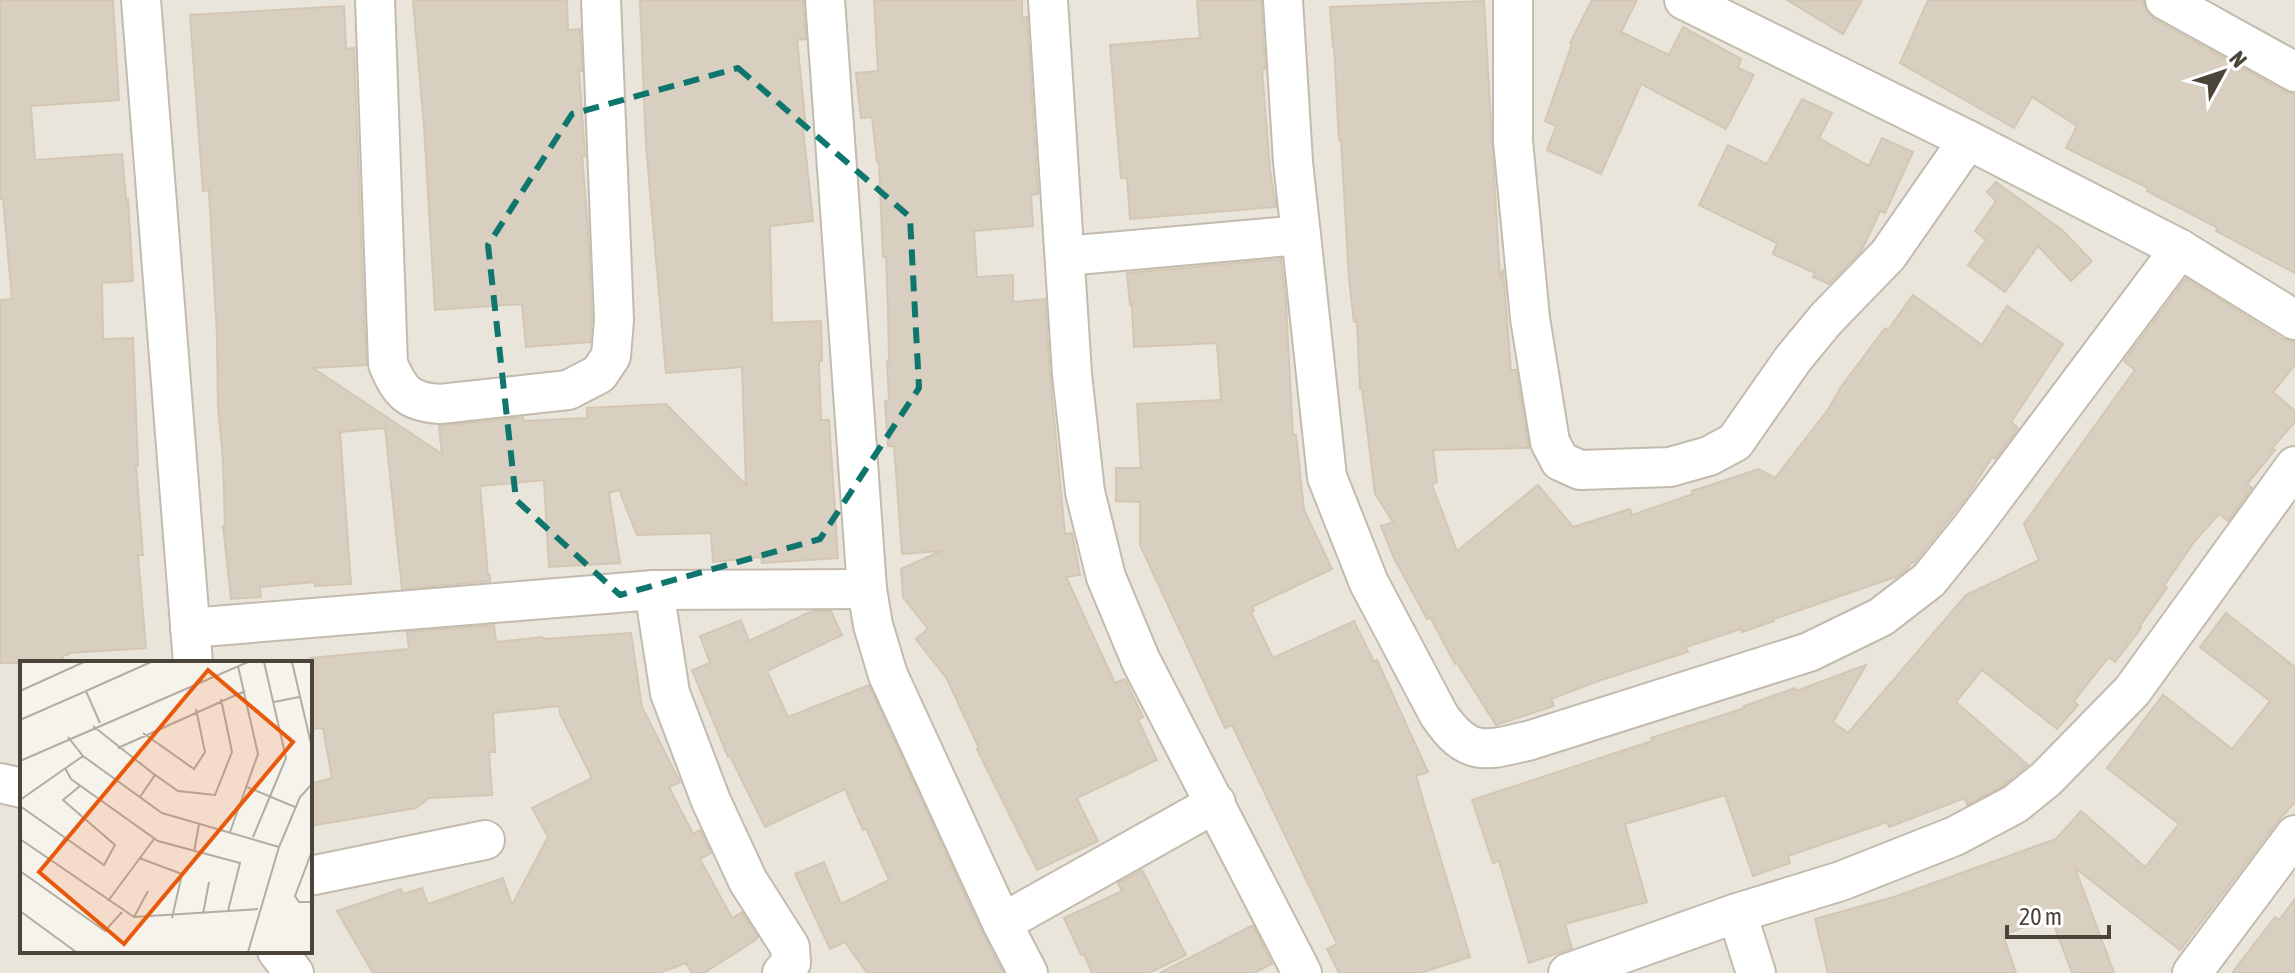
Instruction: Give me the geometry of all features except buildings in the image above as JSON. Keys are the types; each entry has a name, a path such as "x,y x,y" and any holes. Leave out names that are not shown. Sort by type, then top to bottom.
{"street":[{"path":"141,0 192,646 654,590 867,589"},
{"path":"375,0 388,364 401,390 423,403 440,404 568,390 599,374 611,356 614,320 601,0"},
{"path":"825,0 867,589 873,625 888,675 1028,973"},
{"path":"1048,0 1072,374 1085,492 1106,577 1141,661 1302,973"},
{"path":"1283,0 1293,162 1327,477 1369,583 1439,715 1453,736 1471,747 1498,748 1531,740 1809,652 1881,617 1929,580 1948,557 2180,249"},
{"path":"1513,0 1513,141 1530,318 1550,442 1560,461 1580,470 1670,467 1709,456 1735,442 1793,359 1826,319 1888,255 1968,140"},
{"path":"1684,0 2180,249 2295,320"},
{"path":"2165,0 2295,72"},
{"path":"1065,256 1301,235"},
{"path":"1568,973 1737,913 1841,881 1955,836 2015,804 2046,779 2132,691 2295,466"},
{"path":"654,590 670,693 711,801 748,881 790,947 791,963 782,973"},
{"path":"0,783 20,788"},
{"path":"1002,923 1216,803"},
{"path":"2192,973 2295,835"},
{"path":"312,876 485,840"},
{"path":"1737,913 1756,973"},
{"path":"279,953 294,973"}],"highlighted area":[{"path":"738,68 910,217 919,388 820,539 620,595 516,500 488,245 572,114"}],"shaded area":[{"path":"0,0 2295,0 2295,973 0,973"}]}
